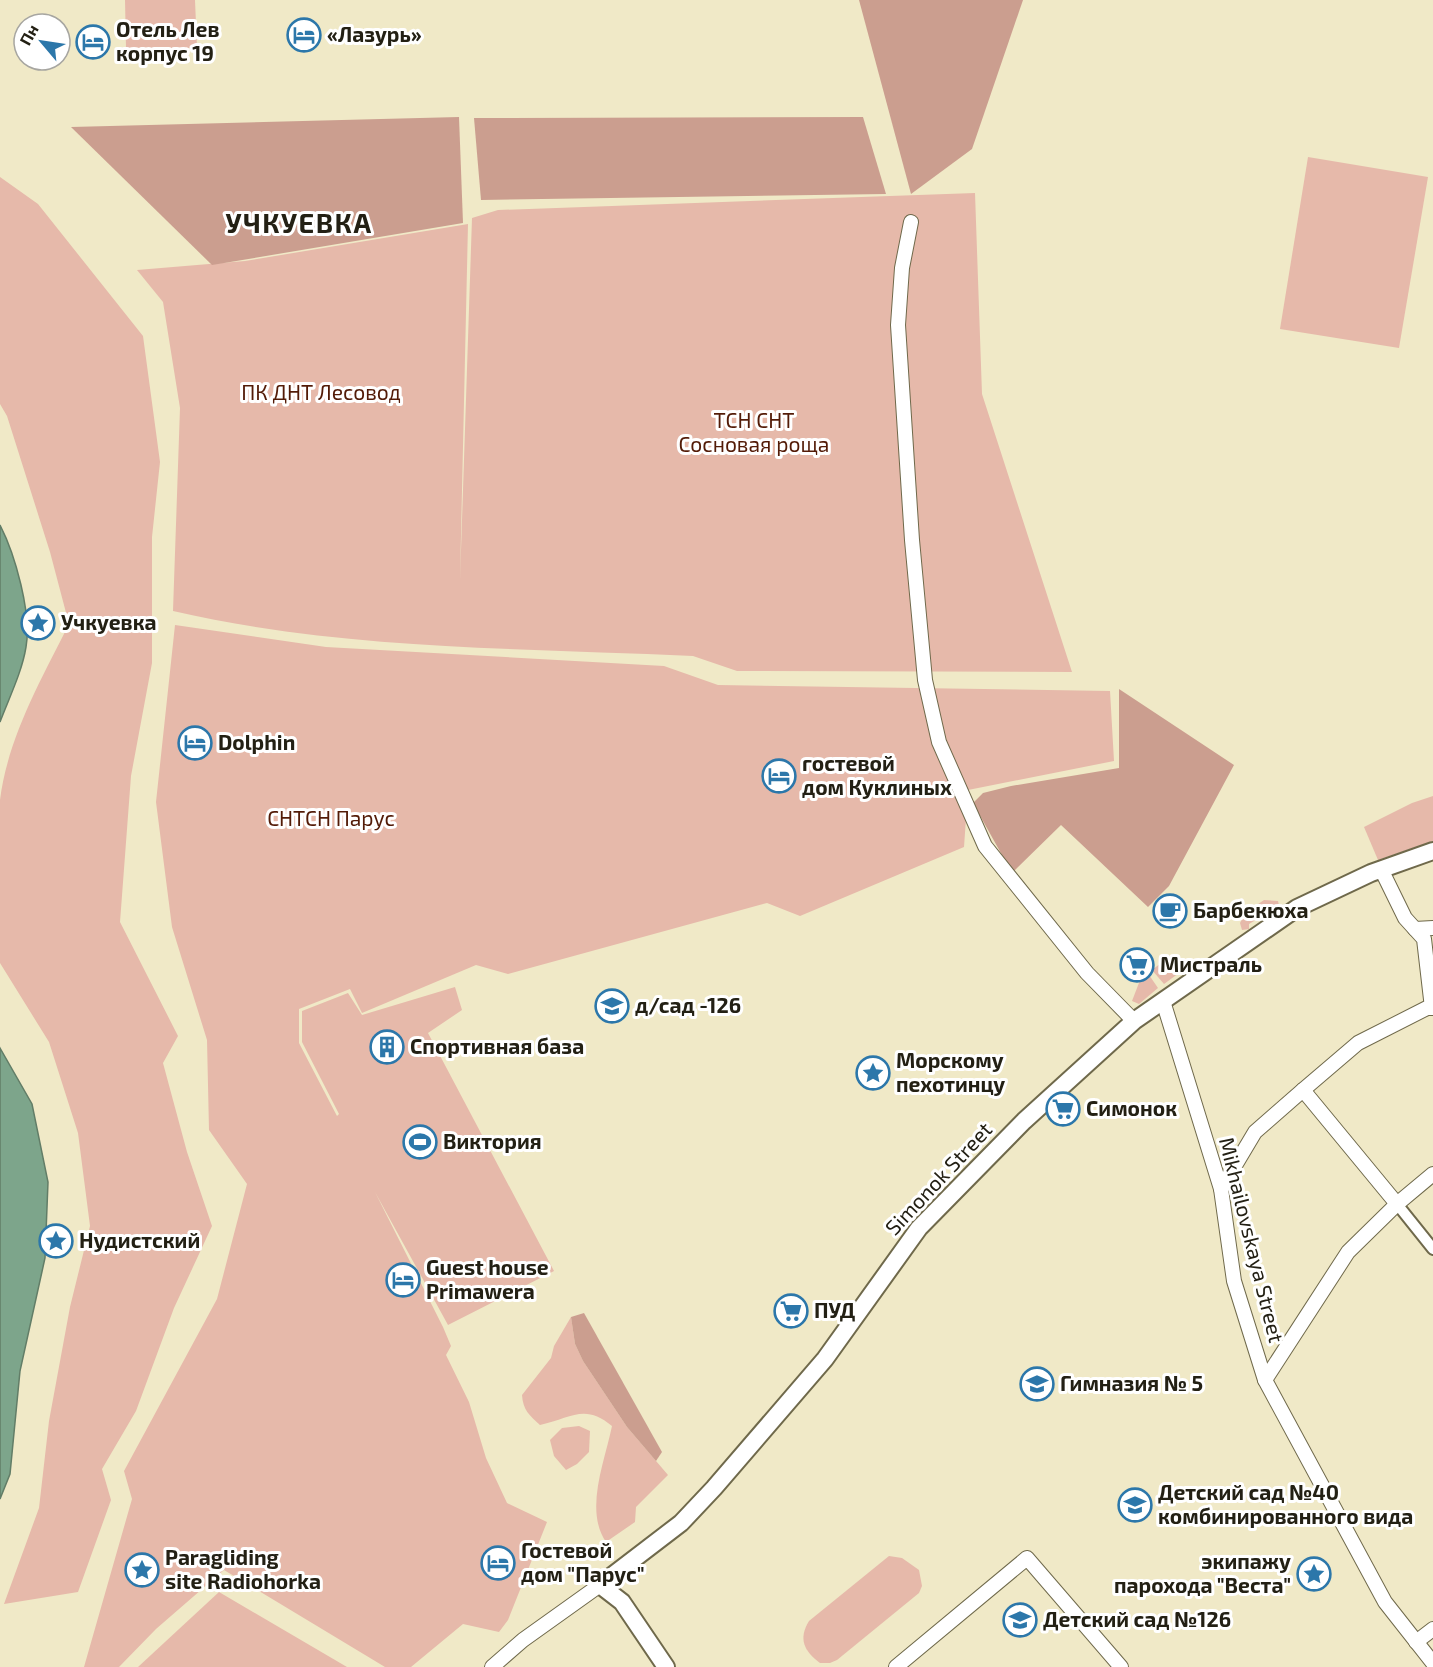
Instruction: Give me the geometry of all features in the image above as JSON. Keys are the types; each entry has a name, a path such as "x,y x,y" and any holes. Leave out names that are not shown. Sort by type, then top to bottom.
{"street":[{"path":"911,222 902,268 898,325 912,540 923,657 939,742 985,846 1087,973 1134,1021"},
{"name":"Simonok Street","path":"492,1667 524,1640 681,1523 825,1359 919,1228 1024,1121 1134,1021 1297,908 1381,869 1433,851"},
{"path":"1221,1189 1255,1132 1358,1043 1427,1008 1433,1008 1424,939 1405,918 1381,869"},
{"path":"1415,929 1433,928"},
{"name":"Mikhailovskaya Street","path":"1162,1001 1221,1189 1234,1281 1265,1380 1385,1602 1433,1663"},
{"path":"1303,1090 1433,1249"},
{"path":"1265,1380 1348,1252 1397,1204 1433,1174"},
{"path":"896,1667 1027,1558 1121,1667"},
{"path":"600,1585 622,1602 666,1667"},
{"path":"1416,1642 1433,1629"}],"green space":[{"path":"125,0 195,0 197,48 126,48"},
{"path":"1308,157 1428,177 1399,348 1280,329"},
{"path":"0,177 38,204 143,336 160,462 152,537 152,663 131,776 120,922 178,1036 163,1063 187,1152 212,1226 174,1308 136,1411 102,1469 111,1500 78,1592 4,1604 39,1508 49,1421 70,1307 90,1226 78,1133 49,1042 0,963 0,800 4,777 27,709 69,624 50,552 7,416 0,404"},
{"name":"ТСН СНТ Сосновая роща","path":"975,193 982,394 1072,672 737,671 693,656 497,649 366,640 237,624 173,611 180,408 163,302 137,270 245,261 468,224 460,580 472,218 498,210"},
{"name":"СНТСН Парус","path":"175,625 326,647 664,666 718,685 1110,691 1114,761 968,790 964,847 800,916 767,903 508,974 476,965 362,1013 350,989 299,1009 299,1043 337,1116 339,1114 302,1042 302,1011 348,993 362,1015 455,987 462,1010 428,1033 554,1271 448,1325 375,1192 443,1327 451,1346 446,1355 469,1402 486,1458 507,1503 547,1522 508,1620 499,1632 463,1624 411,1667 385,1667 224,1570 156,1629 119,1667 84,1667 132,1499 124,1471 217,1299 247,1184 209,1130 207,1040 172,927 156,802"},
{"path":"1433,796 1433,841 1378,860 1364,827 1412,803"},
{"path":"1264,900 1278,901 1280,910 1277,912 1273,910 1249,924 1249,929 1242,930 1240,923 1245,913"},
{"path":"1170,956 1190,965 1164,984 1152,970"},
{"path":"1147,972 1158,988 1139,1004 1132,1001 1142,975"},
{"path":"571,1317 575,1344 583,1361 627,1427 668,1475 636,1507 635,1522 606,1542 600,1529 596,1500 612,1426 594,1415 586,1414 569,1416 540,1425 527,1412 522,1395 551,1358 554,1346"},
{"path":"579,1426 590,1431 589,1452 577,1464 566,1470 554,1456 550,1440 562,1428"},
{"path":"889,1556 902,1558 919,1570 922,1586 919,1593 837,1660 820,1663 810,1654 804,1644 804,1633 809,1621"},
{"path":"219,1592 347,1667 138,1667"}],"shaded area":[{"path":"859,0 1023,0 972,149 911,194"},
{"path":"459,117 463,223 212,265 71,127"},
{"path":"863,117 886,194 481,200 474,118"},
{"path":"0,525 21,584 27,618 27,633 22,666 0,722"},
{"path":"1119,689 1234,765 1169,886 1148,907 1061,825 1012,873 973,803 983,793 1011,786 1119,768"},
{"path":"0,1048 32,1104 48,1182 45,1258 20,1371 10,1474 0,1499"},
{"path":"584,1313 662,1452 656,1461 627,1427 583,1361 575,1344 571,1317"}],"place":[{"name":"«Лазурь»","path":"304,35"},
{"name":"Отель Лев корпус 19","path":"93,42"},
{"name":"Учкуевка","path":"38,623"},
{"name":"Dolphin","path":"195,743"},
{"name":"гостевой дом Куклиных","path":"779,776"},
{"name":"Барбекюха","path":"1170,911"},
{"name":"Мистраль","path":"1137,965"},
{"name":"д/сад -126","path":"612,1006"},
{"name":"Спортивная база","path":"387,1047"},
{"name":"Морскому пехотинцу","path":"873,1073"},
{"name":"Симонок","path":"1063,1109"},
{"name":"Виктория","path":"420,1142"},
{"name":"Нудистский","path":"56,1241"},
{"name":"Guest house Primawera","path":"403,1280"},
{"name":"ПУД","path":"791,1311"},
{"name":"Гимназия № 5","path":"1037,1384"},
{"name":"Детский сад №40 комбинированного вида","path":"1135,1505"},
{"name":"Гостевой дом \"Парус\"","path":"498,1563"},
{"name":"Paragliding site Radiohorka","path":"142,1570"},
{"name":"экипажу парохода \"Веста\"","path":"1314,1574"},
{"name":"Детский сад №126","path":"1020,1620"}],"district":[{"name":"УЧКУЕВКА","path":"299,224"}],"park label":[{"name":"ПК ДНТ Лесовод","path":"321,393"}]}
